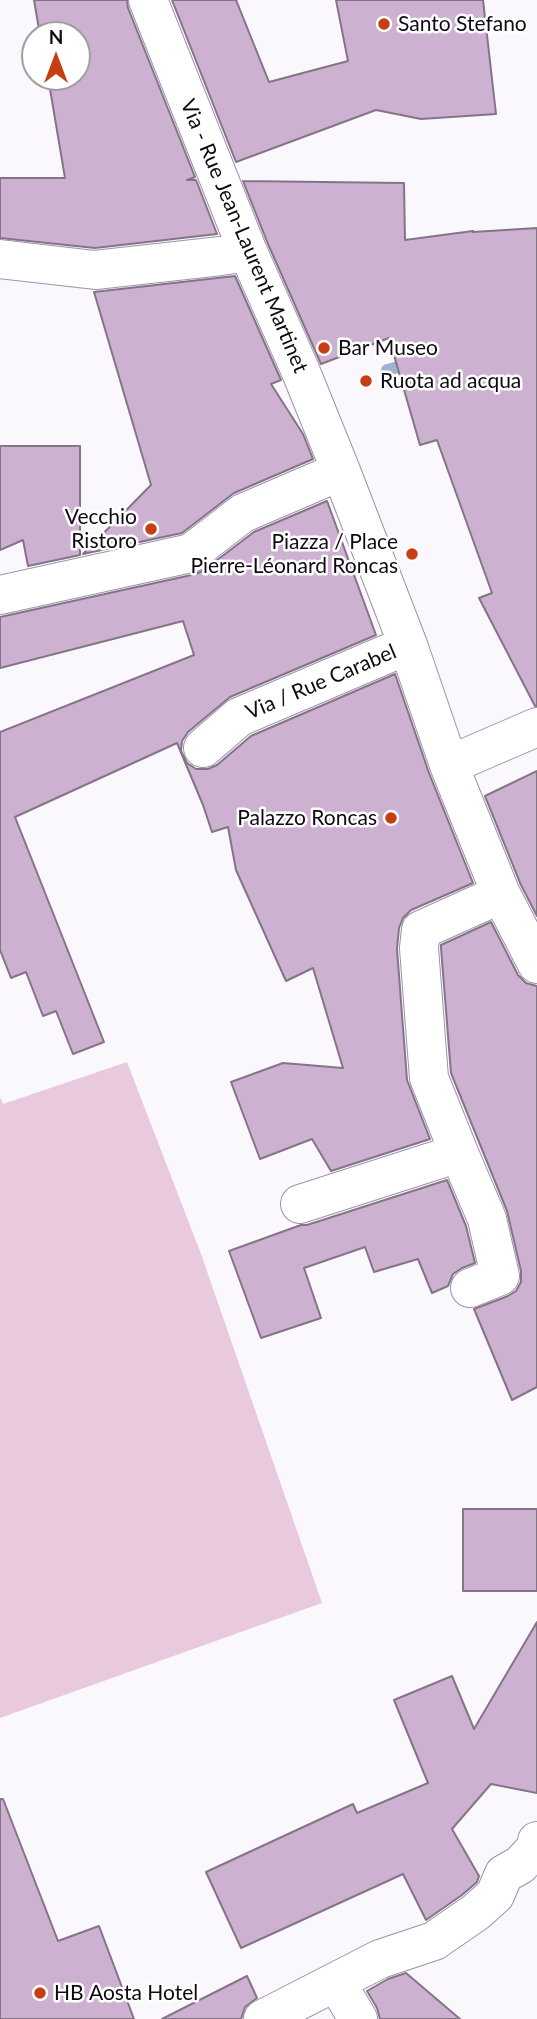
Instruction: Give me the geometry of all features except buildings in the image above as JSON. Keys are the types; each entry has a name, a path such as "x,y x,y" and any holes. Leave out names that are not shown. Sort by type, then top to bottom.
{"street":[{"name":"Via - Rue Jean-Laurent Martinet","path":"148,0 248,251 341,471 408,645 449,765 501,894 537,964"},
{"path":"0,259 95,270 248,251"},
{"path":"0,595 191,553 243,513 341,471"},
{"name":"Via / Rue Carabel","path":"203,748 239,717 408,645"},
{"path":"449,765 537,727"},
{"path":"470,1289 500,1276 487,1219 429,1078 419,948 421,930 501,894"},
{"path":"300,1204 459,1153"},
{"path":"263,2019 380,1959 434,1941 476,1912 495,1895 504,1874 520,1864 536,1848 537,1841"},
{"path":"336,1982 358,2019"}],"shaded area":[{"path":"127,1062 201,1254 322,1603 0,1718 0,1097 3,1104"}],"waterway":[{"path":"387,370 414,363"}],"place":[{"name":"Santo Stefano","path":"384,24"},
{"name":"Bar Museo","path":"324,348"},
{"name":"Ruota ad acqua","path":"366,381"},
{"name":"Vecchio Ristoro","path":"151,529"},
{"name":"Piazza / Place Pierre-Léonard Roncas","path":"412,554"},
{"name":"Palazzo Roncas","path":"391,818"},
{"name":"HB Aosta Hotel","path":"40,1993"}]}
